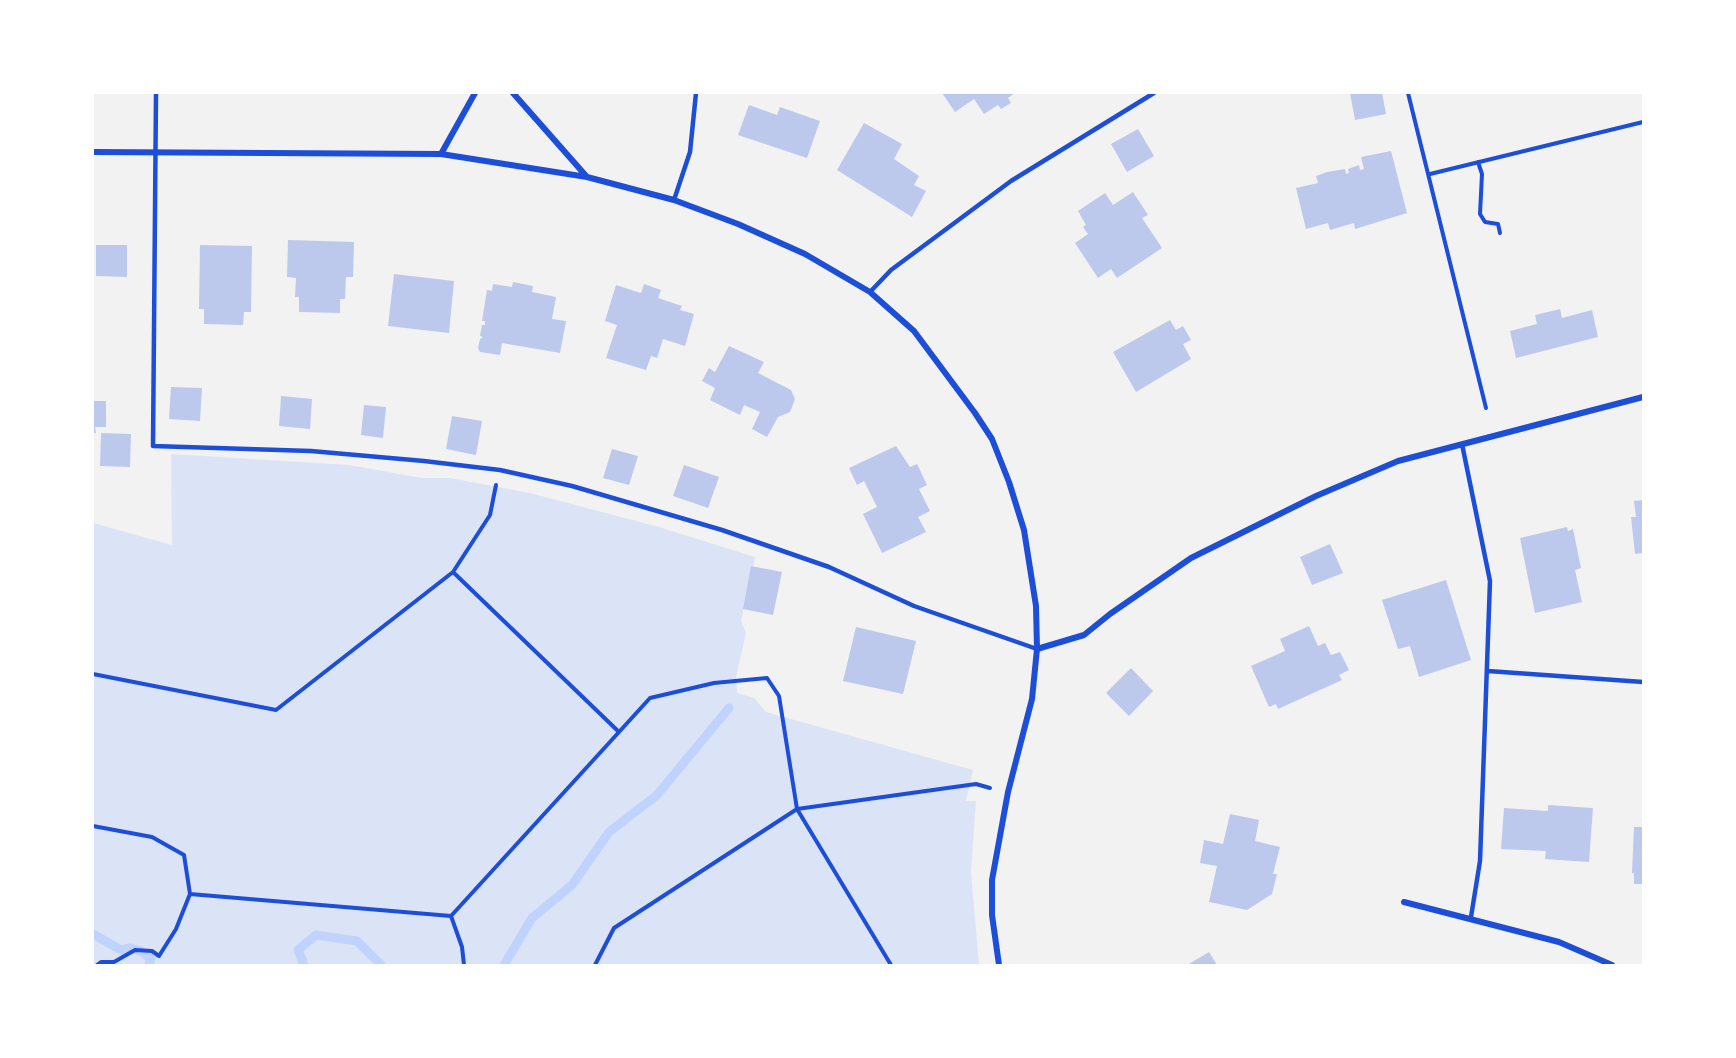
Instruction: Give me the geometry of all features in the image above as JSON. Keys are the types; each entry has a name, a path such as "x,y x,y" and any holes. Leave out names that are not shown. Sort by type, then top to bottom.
{"street":[{"path":"441,154 475,93"},
{"path":"513,93 587,177"},
{"path":"93,152 441,154 587,177 674,200 738,224 805,254 870,291 914,331 992,439 1024,530 1036,606 1037,649 1032,699 1008,792 992,880 992,915 999,965"},
{"path":"1037,649 1084,635 1110,614 1191,558 1316,496 1398,462 1643,397"},
{"path":"1404,902 1471,917 1558,942 1612,965"}],"lane":[{"path":"156,93 153,446 310,451 500,470 572,486 722,530 829,567 914,606 1037,649"},
{"path":"674,200 690,152 696,93"},
{"path":"870,291 891,270 1011,181 1154,93"},
{"path":"1462,444 1490,581 1480,861 1471,917"},
{"path":"1488,671 1643,682"}],"path":[{"path":"1408,93 1430,174 1486,408"},
{"path":"1430,174 1643,122"},
{"path":"1478,162 1482,174 1480,214 1485,222 1498,224 1500,233"},
{"path":"93,674 276,710 453,572 490,515 500,470"},
{"path":"453,572 619,732"},
{"path":"451,916 650,698 714,683 767,678 779,696 797,810 891,965"},
{"path":"595,965 614,928 797,810 976,784 1008,792"},
{"path":"93,826 152,837 184,855 190,894 176,929 159,956 152,951 135,950 114,962 101,962 97,965"},
{"path":"190,894 451,916"},
{"path":"451,916 462,947 464,965"}],"shaded area":[{"path":"171,454 349,465 422,478 450,478 530,493 659,527 755,557 741,621 746,633 736,677 737,693 754,698 766,712 973,770 966,801 976,801 971,872 979,965 93,965 93,523 172,545"}],"building":[{"path":"942,93 1015,93 1008,98 1011,103 1001,109 998,105 984,114 974,99 955,112"},
{"path":"1350,93 1382,93 1386,114 1355,120"},
{"path":"749,105 777,115 780,107 820,121 807,158 738,135"},
{"path":"864,123 902,144 894,159 919,176 914,185 926,191 912,217 837,170"},
{"path":"1138,129 1154,156 1127,172 1111,144"},
{"path":"1391,151 1407,213 1355,229 1354,223 1330,230 1328,223 1306,229 1296,188 1318,183 1316,176 1327,172 1345,169 1346,174 1349,173 1348,169 1359,165 1360,170 1364,169 1361,157"},
{"path":"1133,192 1148,215 1142,218 1162,248 1117,278 1111,269 1098,278 1075,243 1088,234 1078,211 1105,193 1113,205"},
{"path":"288,240 354,242 353,277 346,277 345,299 340,299 340,313 299,312 299,297 295,297 296,278 287,277"},
{"path":"96,245 127,245 127,277 96,276"},
{"path":"200,245 252,246 251,312 244,312 243,325 204,324 204,309 199,309"},
{"path":"394,274 454,281 449,333 388,326"},
{"path":"513,282 533,286 532,292 556,297 552,319 566,321 560,353 502,343 500,355 480,352 478,348 480,339 483,337 480,336 482,325 485,325 485,321 482,321 487,290 492,291 493,284 512,287"},
{"path":"644,284 661,290 658,298 682,306 680,310 694,314 685,346 663,339 657,358 651,356 646,370 606,358 617,325 605,321 616,285 641,293"},
{"path":"1560,309 1562,318 1592,310 1598,337 1516,358 1510,331 1537,324 1535,315"},
{"path":"1170,320 1176,330 1183,326 1191,340 1183,344 1191,359 1136,392 1113,352"},
{"path":"729,346 764,362 758,373 791,390 795,399 790,412 778,417 767,437 752,429 760,412 744,405 740,415 710,400 715,388 702,381 709,368 715,372"},
{"path":"171,387 202,388 200,421 169,419"},
{"path":"281,396 312,399 310,429 279,426"},
{"path":"93,401 106,401 106,427 95,427 96,433 93,433"},
{"path":"364,405 386,407 383,438 361,435"},
{"path":"452,416 482,421 476,455 446,449"},
{"path":"101,433 131,434 130,467 100,466"},
{"path":"896,446 910,467 917,464 927,485 919,489 930,511 918,517 926,532 882,553 863,514 877,507 864,481 857,485 849,468"},
{"path":"612,449 638,456 629,485 603,478"},
{"path":"684,465 719,477 708,508 673,496"},
{"path":"1643,500 1643,553 1635,554 1631,517 1636,517 1634,501"},
{"path":"1567,527 1568,531 1573,529 1581,568 1575,570 1582,602 1535,613 1520,538"},
{"path":"1330,544 1343,573 1312,585 1300,557"},
{"path":"751,566 782,572 773,615 743,609"},
{"path":"1446,580 1471,660 1419,677 1410,646 1398,649 1382,600"},
{"path":"1309,626 1318,646 1325,643 1331,655 1340,652 1349,670 1339,675 1342,680 1278,709 1276,704 1269,707 1251,666 1285,651 1280,639"},
{"path":"856,627 916,641 903,694 843,681"},
{"path":"1131,668 1153,691 1129,716 1106,693"},
{"path":"1548,805 1593,808 1589,862 1545,859 1546,851 1501,849 1504,808 1548,811"},
{"path":"1230,814 1259,820 1255,841 1280,847 1273,874 1277,874 1272,894 1247,910 1209,902 1217,866 1200,863 1204,840 1223,844"},
{"path":"1634,827 1643,827 1643,884 1634,884 1634,873 1632,873"},
{"path":"1209,952 1217,965 1187,965"}],"waterway":[{"path":"504,965 532,918 572,885 609,832 657,795 729,708"},
{"path":"93,934 121,950 130,948 141,951 151,959 149,965"},
{"path":"304,965 298,950 316,935 357,941 381,965"}]}
